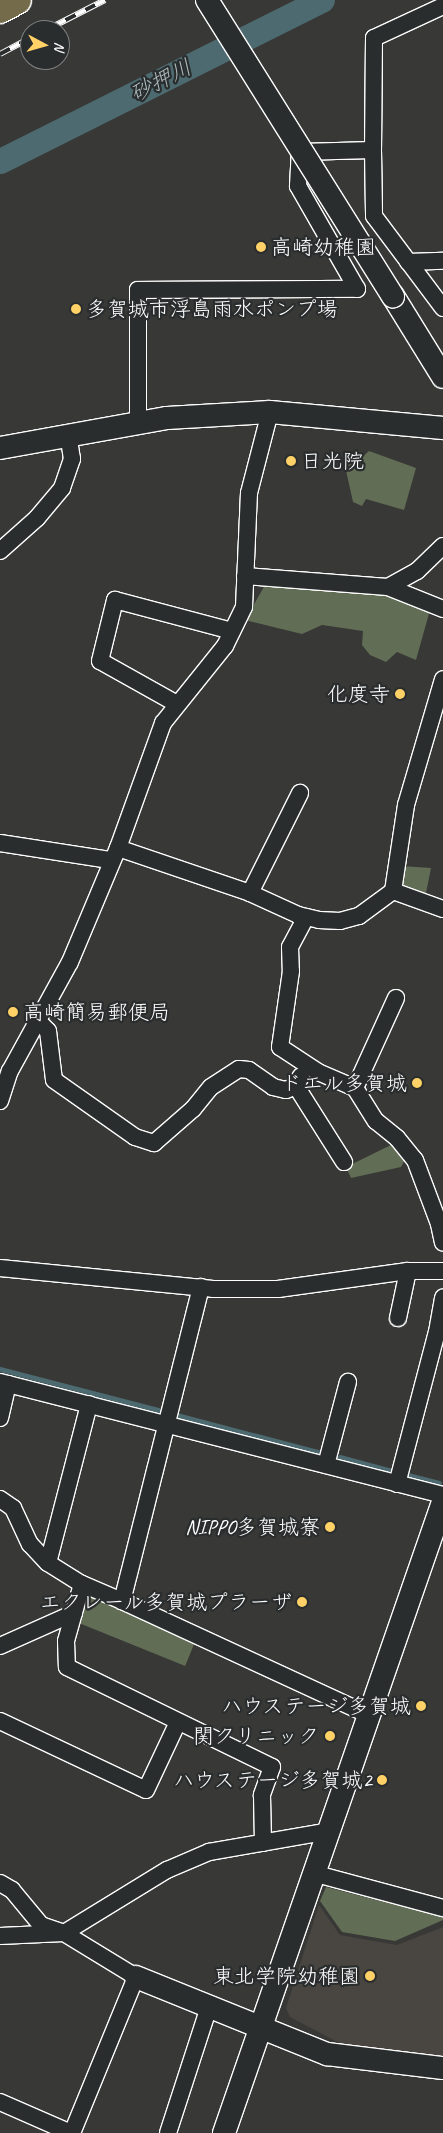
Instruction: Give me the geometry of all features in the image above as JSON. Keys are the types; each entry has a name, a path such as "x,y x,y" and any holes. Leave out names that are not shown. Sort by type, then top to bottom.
{"highway":[{"path":"0,9 17,0"}],"street":[{"path":"207,0 443,377"},
{"path":"443,6 374,38 373,150 374,216 443,308"},
{"path":"138,422 138,290 357,289 298,186 300,152 373,150"},
{"path":"408,262 443,261"},
{"path":"0,1101 10,1071 70,962 114,854 163,723 225,646 244,608 249,493 270,412"},
{"path":"0,448 138,422 270,412 443,428"},
{"path":"0,551 37,518 62,488 70,473 72,459 68,434"},
{"path":"388,587 417,572 443,546"},
{"path":"245,576 388,587 443,609"},
{"path":"177,704 100,661 115,600 232,631"},
{"path":"0,843 114,854 250,893 306,917 340,921 359,916 393,891 406,805 443,679"},
{"path":"250,893 300,793"},
{"path":"393,891 443,909"},
{"path":"306,917 290,947 291,972 280,1047 306,1066 355,1088 376,1121 397,1138 415,1160 439,1224 443,1244"},
{"path":"355,1088 396,998"},
{"path":"38,1021 48,1031 54,1080 135,1137 154,1143 193,1109 211,1087 239,1069 249,1070 273,1087 286,1090 296,1086 306,1066"},
{"path":"296,1086 344,1162"},
{"path":"0,1268 201,1287 278,1289 408,1271 443,1271"},
{"path":"398,1318 408,1271"},
{"path":"122,1601 201,1287"},
{"path":"399,1476 443,1298"},
{"path":"326,1465 348,1382"},
{"path":"0,1418 4,1383 89,1404 167,1417 326,1465 399,1476 443,1495"},
{"path":"48,1562 89,1404"},
{"path":"0,1499 13,1508 30,1544 48,1562 82,1584 369,1715"},
{"path":"224,2133 443,1502"},
{"path":"82,1584 66,1641 67,1667 272,1767 262,1795 263,1843"},
{"path":"0,1646 74,1613"},
{"path":"0,1721 146,1790 178,1722"},
{"path":"0,1936 64,1933 167,1870 209,1852 329,1831"},
{"path":"313,1873 443,1908"},
{"path":"0,1883 12,1890 41,1925 64,1933 136,1977 327,2054 443,2068"},
{"path":"0,2102 72,2133 136,1977"},
{"path":"168,2133 209,2007"}],"shaded area":[{"name":"東北学院幼稚園","path":"319,1905 340,1935 397,1945 443,1927 443,2056 341,2044 290,2017 286,2008"}],"green space":[{"path":"369,451 416,468 404,510 366,499 362,506 353,502 345,466 358,461"},
{"path":"265,585 388,591 430,610 416,660 397,652 386,662 370,655 362,645 363,631 322,625 302,634 245,620"},
{"path":"402,866 431,868 425,898 400,888"},
{"path":"393,1144 405,1160 401,1167 351,1178 346,1167"},
{"path":"87,1594 196,1638 185,1666 76,1622"},
{"path":"326,1887 443,1917 443,1920 395,1941 342,1932 320,1901"}],"waterway":[{"name":"砂押川","path":"0,161 322,0"},
{"path":"0,1369 166,1412"},
{"path":"173,1414 318,1452"},
{"path":"340,1457 396,1472"},
{"path":"404,1474 439,1483"}],"railway":[{"path":"66,20 105,0"},
{"path":"0,54 20,43"}],"place":[{"name":"高崎幼稚園","path":"261,247"},
{"name":"多賀城市浮島雨水ポンプ場","path":"76,309"},
{"name":"日光院","path":"291,461"},
{"name":"化度寺","path":"400,694"},
{"name":"高崎簡易郵便局","path":"13,1012"},
{"name":"ドエル多賀城","path":"417,1083"},
{"name":"NIPPO多賀城寮","path":"330,1527"},
{"name":"エクレール多賀城プラーザ","path":"302,1602"},
{"name":"ハウステージ多賀城","path":"421,1706"},
{"name":"関クリニック","path":"330,1736"},
{"name":"ハウステージ多賀城2","path":"382,1780"},
{"name":"東北学院幼稚園","path":"370,1976"}]}
